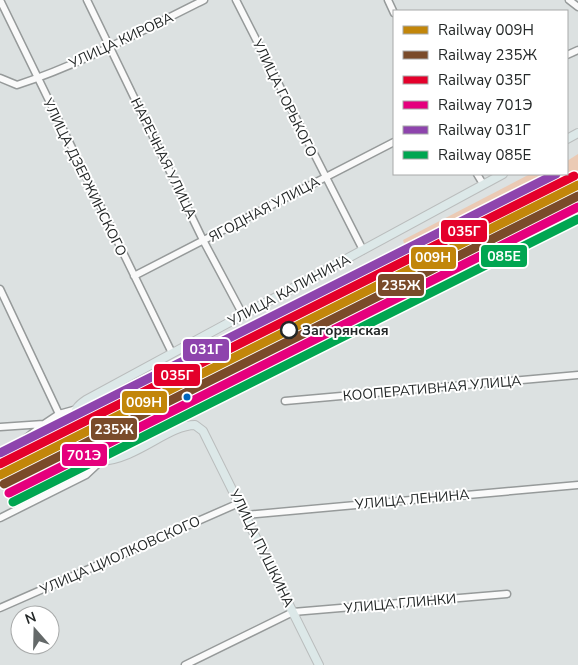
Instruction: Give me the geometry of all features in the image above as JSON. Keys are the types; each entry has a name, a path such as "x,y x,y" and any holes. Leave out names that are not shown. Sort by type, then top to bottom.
{"main road":[{"name":"УЛИЦА КАЛИНИНА","path":"77,409 86,400 500,175"},
{"path":"77,409 74,418 79,436 87,451 101,461"},
{"name":"УЛИЦА ПУШКИНА","path":"101,461 125,457 184,427 195,425 203,431 320,665"}],"street":[{"name":"УЛИЦА ДЗЕРЖИНСКОГО","path":"0,0 172,353"},
{"name":"НАРЕЧНАЯ УЛИЦА","path":"87,0 203,240 243,314"},
{"name":"УЛИЦА КИРОВА","path":"0,78 17,85 37,79 204,0"},
{"name":"УЛИЦА ГОРЬКОГО","path":"236,0 324,177 363,250"},
{"path":"569,0 578,7"},
{"name":"ЯГОДНАЯ УЛИЦА","path":"134,276 393,142"},
{"path":"478,175 483,184"},
{"path":"0,289 59,414"},
{"name":"КООПЕРАТИВНАЯ УЛИЦА","path":"285,401 578,375"},
{"path":"0,459 59,414 77,409"},
{"path":"0,427 44,424"},
{"path":"0,518 86,475 101,461"},
{"name":"УЛИЦА ЛЕНИНА","path":"245,514 578,485"},
{"name":"УЛИЦА ЦИОЛКОВСКОГО","path":"0,608 240,503"},
{"name":"УЛИЦА ГЛИНКИ","path":"293,612 507,594"},
{"path":"185,665 293,612"}],"shaded area":[{"path":"578,154 578,170 566,181 466,232 463,227 457,236 404,262 407,253 403,240 528,175 568,175 568,160"}],"rail line":[{"name":"031Г","path":"0,453 554,175"},
{"name":"035Г","path":"0,464 574,176"},
{"name":"009Н","path":"0,475 578,185"},
{"name":"235Ж","path":"4,484 578,196"},
{"name":"701Э","path":"9,493 578,207"},
{"name":"085Е","path":"13,502 578,219"}],"place":[{"name":"Загорянская","path":"289,330"}]}
